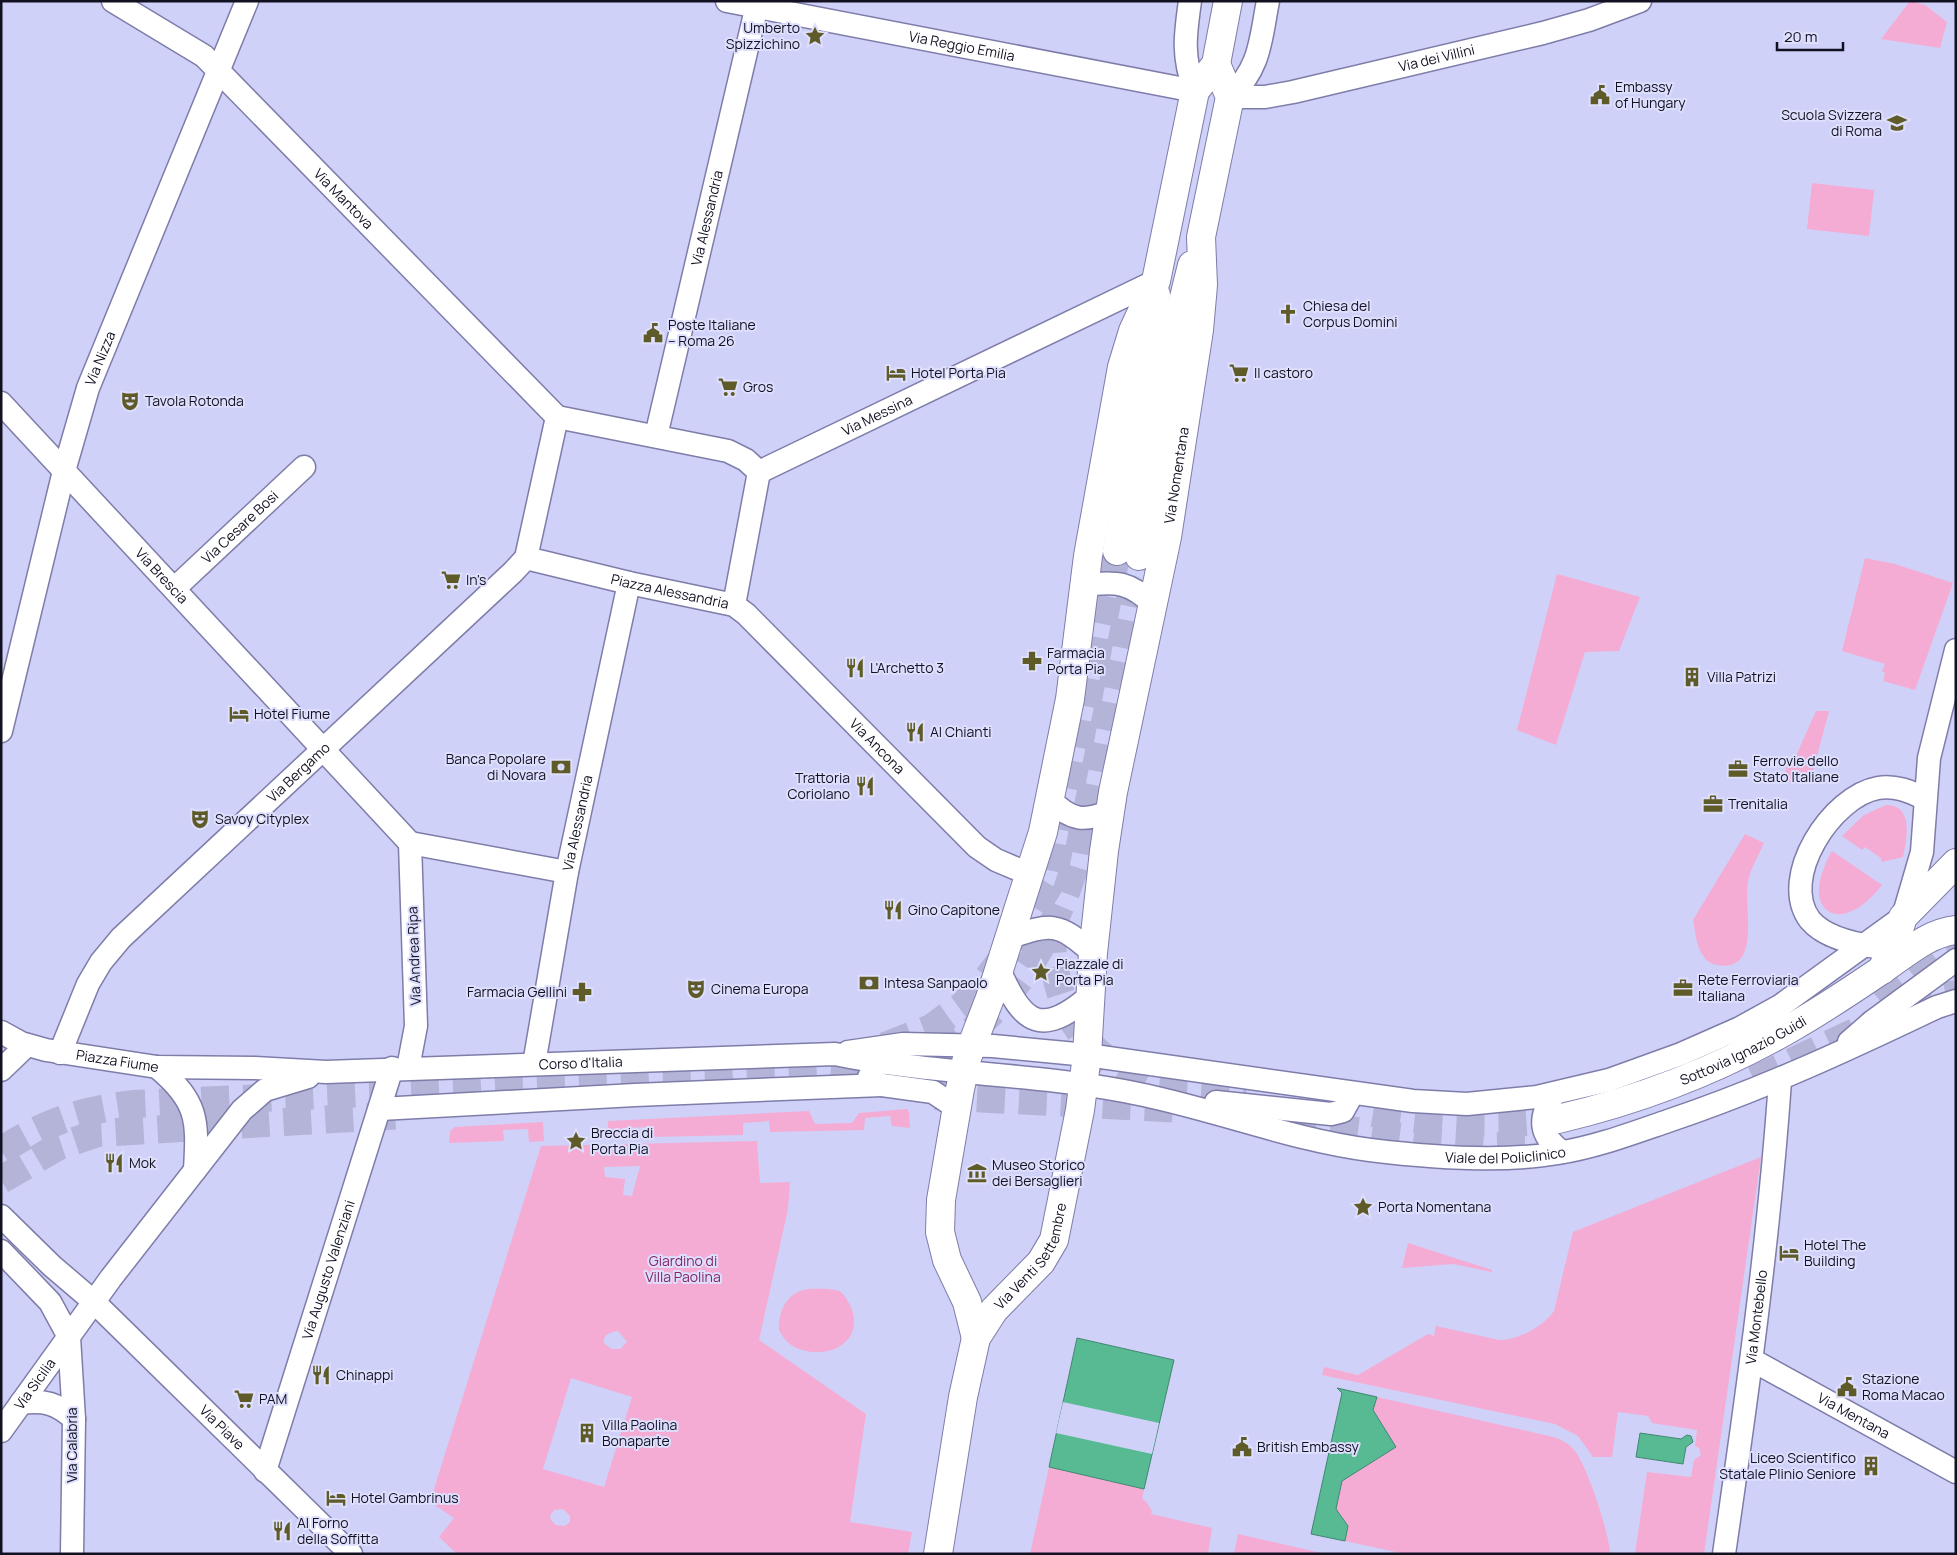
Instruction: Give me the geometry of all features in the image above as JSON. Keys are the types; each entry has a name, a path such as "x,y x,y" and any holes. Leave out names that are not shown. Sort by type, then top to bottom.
{"main road":[{"path":"1201,237 1186,285 1128,553 1150,360 1156,281 1195,91 1216,64 1228,1"},
{"path":"1216,64 1230,97"},
{"name":"Via Nomentana","path":"1093,953 1110,811 1167,537 1199,330 1203,285 1201,237 1230,97"},
{"path":"957,1108 964,1071 972,1044 999,970 1043,832 1051,800 1070,699 1084,585 1122,367 1133,330 1156,281"},
{"path":"1888,954 1903,917 1956,863"},
{"path":"1888,954 1936,935 1956,930"},
{"path":"1084,1084 1093,953"},
{"name":"Sottovia Ignazio Guidi","path":"1556,1107 1593,1111 1654,1092 1728,1062 1802,1022 1888,954"},
{"name":"Via Venti Settembre","path":"938,1554 963,1397 976,1338 994,1310 1034,1272 1048,1253 1058,1229 1084,1084"},
{"name":"Via Venti Settembre","path":"957,1108 941,1200 940,1232 947,1260 967,1302 976,1338"}],"street":[{"name":"Via Mantova","path":"113,1 204,56 557,417"},
{"name":"Via Nizza","path":"1,731 64,470 88,388 247,1"},
{"name":"Via Reggio Emilia","path":"727,1 757,4 1195,91"},
{"path":"1190,1 1184,48 1187,68 1195,91"},
{"path":"1230,97 1248,78 1255,64 1268,1"},
{"name":"Via dei Villini","path":"1230,97 1265,97 1293,92 1544,33 1597,18 1640,1"},
{"name":"Via Alessandria","path":"656,436 757,4"},
{"name":"Via Messina","path":"759,472 1156,281"},
{"name":"Via Brescia","path":"1,403 324,747 410,842"},
{"path":"526,558 557,417 728,451 746,460 759,472"},
{"name":"Via Cesare Bosi","path":"175,588 304,466"},
{"name":"Piazza Alessandria","path":"526,558 629,583 734,605 759,472"},
{"name":"Via Bergamo","path":"60,1053 85,989 107,954 134,926 526,558"},
{"name":"Via Alessandria","path":"534,1064 567,872 629,583"},
{"path":"1084,585 1120,583 1137,590 1154,605"},
{"name":"Via Ancona","path":"734,605 746,614 977,847 996,860 1029,874"},
{"path":"1903,917 1922,852 1925,798 1934,735 1956,650"},
{"path":"1888,954 1832,936 1810,920 1801,897 1802,873 1820,834 1836,811 1863,792 1889,787 1902,789 1925,798"},
{"path":"1051,800 1067,814 1081,819 1089,819 1110,811"},
{"path":"410,842 567,872"},
{"name":"Via Andrea Ripa","path":"400,1068 416,1026 410,842"},
{"path":"1008,938 1036,929 1053,927 1068,932 1093,953"},
{"name":"Viale del Policlinico","path":"1833,1056 1873,1021 1956,960"},
{"path":"999,970 1018,1005 1028,1016 1039,1021 1060,1018 1090,995"},
{"name":"Viale del Policlinico","path":"1084,1084 1168,1100 1302,1136 1368,1150 1437,1156 1523,1157 1562,1152 1655,1126 1780,1081 1937,1007 1956,1001"},
{"path":"1,1032 27,1045 1,1070"},
{"path":"835,1054 903,1044 972,1044 1087,1055 1423,1102 1466,1104 1511,1101 1556,1107"},
{"name":"Piazza Fiume","path":"27,1045 60,1053 157,1067 176,1083 191,1106 197,1133 196,1170"},
{"path":"835,1054 882,1085"},
{"name":"Corso d'Italia","path":"157,1067 254,1068 326,1072 835,1054 894,1066 964,1071"},
{"name":"Via Augusto Valenziani","path":"266,1471 380,1109 400,1068"},
{"path":"964,1071 1084,1084"},
{"name":"Corso d'Italia","path":"94,1301 242,1110 257,1096 281,1084 326,1072"},
{"name":"Via Montebello","path":"1724,1554 1752,1360 1774,1170 1780,1081"},
{"path":"380,1109 635,1095 882,1085 933,1092 957,1108"},
{"name":"Viale del Policlinico","path":"1168,1100 1222,1102 1331,1114 1343,1111 1348,1106 1353,1093"},
{"path":"1556,1107 1544,1110 1543,1126 1552,1144 1562,1152"},
{"path":"1,1216 52,1266 94,1301"},
{"path":"1,1251 41,1291 57,1312 69,1337 94,1301"},
{"path":"41,1291 67,1299 94,1301"},
{"name":"Via Piave","path":"94,1301 351,1554"},
{"name":"Via Sicilia","path":"1,1431 69,1337"},
{"name":"Via Calabria","path":"69,1337 74,1419 72,1554"},
{"name":"Via Mentana","path":"1752,1360 1956,1472"},
{"path":"21,1403 48,1402 61,1408 74,1419"}],"green space":[{"path":"1910,1 1925,5 1947,22 1940,48 1881,39"},
{"path":"1812,183 1874,190 1869,236 1807,229"},
{"path":"1865,558 1895,564 1953,583 1915,690 1883,681 1885,673 1882,671 1885,664 1842,651"},
{"path":"1557,574 1640,597 1619,651 1585,652 1556,745 1517,730"},
{"path":"1816,711 1829,711 1812,775 1794,784 1785,780 1786,767 1795,758"},
{"path":"1886,805 1895,806 1901,811 1905,817 1907,833 1903,857 1882,862 1881,858 1865,847 1862,850 1842,836 1864,815"},
{"path":"1745,834 1764,843 1748,882 1748,936 1746,949 1741,959 1731,965 1717,965 1710,963 1701,953 1693,920"},
{"path":"1832,851 1882,885 1863,905 1844,914 1830,912 1820,900 1819,892 1822,874"},
{"path":"907,1109 909,1112 910,1128 892,1126 890,1116 865,1118 864,1130 770,1132 769,1121 743,1123 743,1135 650,1137 649,1127 623,1128 623,1139 608,1139 608,1121 809,1111 815,1124 852,1123 859,1113"},
{"path":"543,1122 544,1141 529,1142 528,1129 503,1130 504,1141 449,1143 450,1131 455,1127"},
{"name":"Giardino di Villa Paolina","path":"757,1141 760,1183 790,1182 788,1209 759,1340 866,1414 850,1522 912,1532 908,1554 457,1554 439,1537 454,1518 430,1502 541,1146","holes":["640,1166 632,1196 623,1195 625,1179 605,1177 604,1167","618,1331 627,1342 620,1349 611,1349 604,1343 605,1337 610,1333","571,1378 632,1397 604,1487 543,1469","563,1509 570,1516 570,1522 565,1526 556,1525 550,1516 554,1510"]},
{"path":"1761,1157 1704,1554 1635,1554 1647,1472 1691,1477 1694,1460 1701,1455 1699,1448 1695,1446 1697,1430 1652,1423 1648,1416 1618,1412 1612,1457 1593,1457 1578,1436 1555,1424 1322,1375 1324,1367 1358,1375 1428,1334 1434,1336 1436,1326 1499,1340 1522,1335 1537,1327 1554,1311 1573,1232"},
{"path":"1408,1243 1492,1270 1492,1272 1453,1264 1402,1268"},
{"path":"808,1289 839,1291 849,1303 854,1325 851,1334 846,1342 829,1351 801,1350 787,1341 779,1330 782,1309 789,1298"},
{"path":"1377,1397 1553,1437 1567,1443 1573,1448 1586,1471 1602,1517 1610,1554 1405,1554 1345,1541 1348,1526 1336,1509 1342,1481 1396,1447 1373,1410"},
{"path":"1049,1467 1144,1489 1142,1499 1145,1500 1152,1511 1151,1514 1212,1528 1208,1554 1030,1554"},
{"path":"1238,1534 1326,1554 1234,1554"}],"shaded area":[{"path":"1077,1338 1174,1360 1144,1489 1049,1467"},
{"path":"1337,1388 1377,1397 1373,1410 1396,1447 1342,1481 1336,1509 1348,1526 1345,1541 1311,1534 1342,1393"},
{"path":"1640,1433 1681,1439 1687,1435 1691,1436 1693,1442 1686,1447 1683,1464 1636,1457"}],"pier":[{"path":"1063,1402 1159,1423 1152,1454 1056,1433"}],"tunnel":[{"path":"885,1046 931,1028 963,1005 982,985 1017,939 1053,879 1117,551"},
{"path":"899,1071 933,1056 964,1037 991,1013 1015,986 1053,924 1067,890 1078,855 1139,556"},
{"path":"1052,925 1053,958 1059,986 1068,1011 1081,1033 1098,1052 1120,1069 1174,1098"},
{"path":"1881,1002 1956,940"},
{"path":"1754,1080 1905,1008 1926,1000 1956,994"},
{"path":"1,1151 16,1141 64,1119 116,1106 134,1104 817,1072 949,1080"},
{"path":"1159,1092 1246,1097"},
{"path":"935,1096 1184,1109"},
{"path":"1373,1113 1419,1119 1488,1123 1558,1119"},
{"path":"1,1180 59,1146 98,1133 403,1115"},
{"path":"1247,1116 1439,1142 1497,1146 1554,1144"}],"place":[{"name":"Umberto Spizzichino","path":"815,36"},
{"name":"Embassy of Hungary","path":"1600,95"},
{"name":"Scuola Svizzera di Roma","path":"1897,123"},
{"name":"Chiesa del Corpus Domini","path":"1288,314"},
{"name":"Poste Italiane – Roma 26","path":"653,333"},
{"name":"Hotel Porta Pia","path":"896,373"},
{"name":"Il castoro","path":"1239,373"},
{"name":"Gros","path":"728,387"},
{"name":"Tavola Rotonda","path":"130,401"},
{"name":"In's","path":"451,580"},
{"name":"Farmacia Porta Pia","path":"1032,661"},
{"name":"L'Archetto 3","path":"855,668"},
{"name":"Villa Patrizi","path":"1692,677"},
{"name":"Hotel Fiume","path":"239,714"},
{"name":"Al Chianti","path":"915,732"},
{"name":"Banca Popolare di Novara","path":"561,767"},
{"name":"Ferrovie dello Stato Italiane","path":"1738,769"},
{"name":"Trattoria Coriolano","path":"865,786"},
{"name":"Trenitalia","path":"1713,804"},
{"name":"Savoy Cityplex","path":"200,819"},
{"name":"Gino Capitone","path":"893,910"},
{"name":"Piazzale di Porta Pia","path":"1041,972"},
{"name":"Intesa Sanpaolo","path":"869,983"},
{"name":"Rete Ferroviaria Italiana","path":"1683,988"},
{"name":"Cinema Europa","path":"696,989"},
{"name":"Farmacia Gellini","path":"582,992"},
{"name":"Breccia di Porta Pia","path":"576,1141"},
{"name":"Mok","path":"114,1163"},
{"name":"Museo Storico dei Bersaglieri","path":"977,1173"},
{"name":"Porta Nomentana","path":"1363,1207"},
{"name":"Hotel The Building","path":"1789,1253"},
{"name":"Chinappi","path":"321,1375"},
{"name":"Stazione Roma Macao","path":"1847,1387"},
{"name":"PAM","path":"244,1399"},
{"name":"Villa Paolina Bonaparte","path":"587,1433"},
{"name":"British Embassy","path":"1242,1447"},
{"name":"Liceo Scientifico Statale Plinio Seniore","path":"1871,1466"},
{"name":"Hotel Gambrinus","path":"336,1498"},
{"name":"Al Forno della Soffitta","path":"282,1531"}]}
